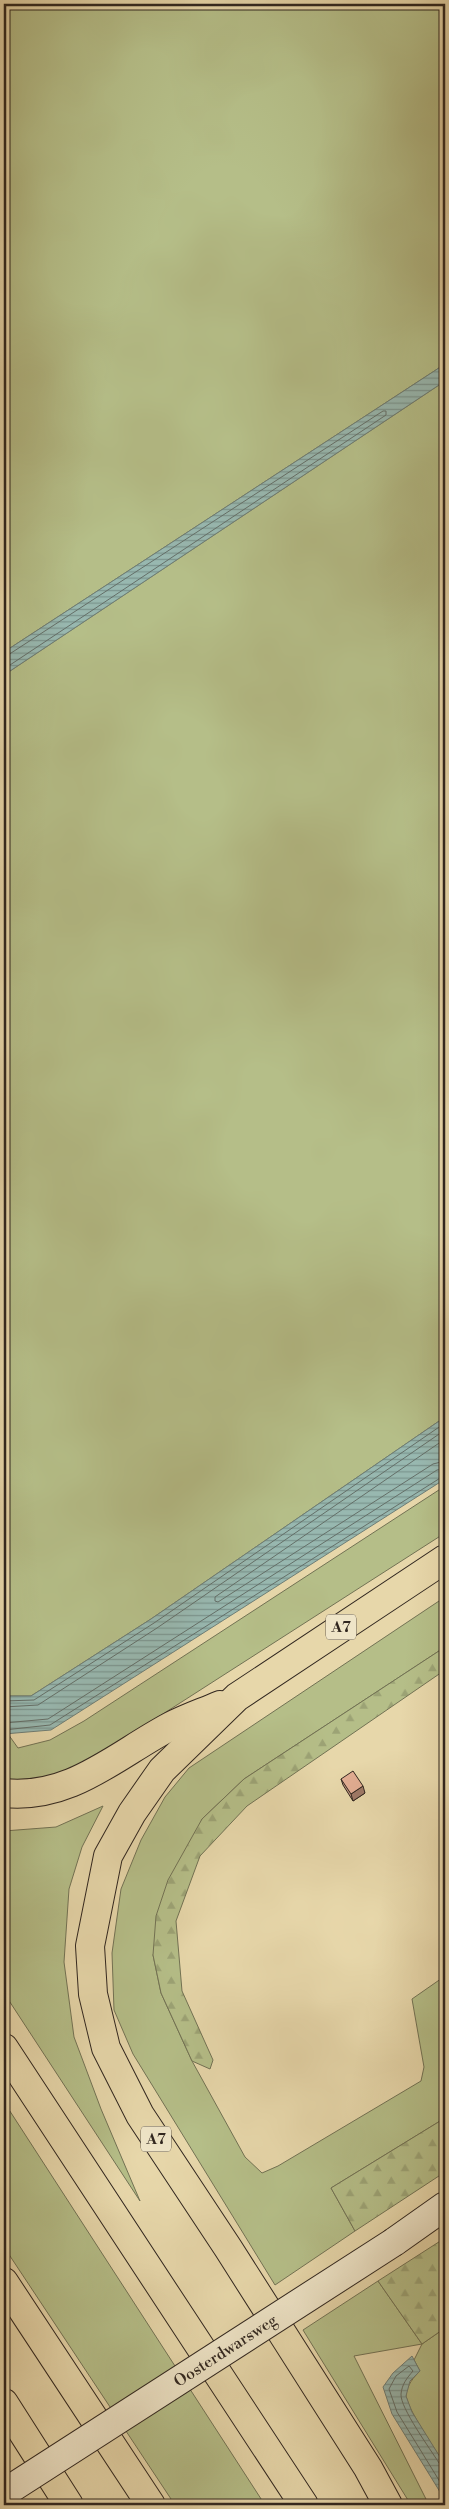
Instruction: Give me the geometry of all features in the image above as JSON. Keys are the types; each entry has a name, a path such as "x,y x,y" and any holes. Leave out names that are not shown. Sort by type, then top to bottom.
{"highway":[{"name":"A7","path":"4,1793 50,1791 104,1768 171,1726 237,1697 445,1559"},
{"name":"A7","path":"237,1697 162,1770 132,1813 108,1856 90,1946 92,1994 106,2048 140,2115 228,2248 368,2468 388,2505"},
{"path":"4,2048 304,2505"},
{"path":"4,2282 151,2505"},
{"path":"4,2404 69,2505"}],"street":[{"name":"Oosterdwarsweg","path":"4,2493 394,2242 445,2206"}],"green space":[{"path":"4,4 445,4 445,364 4,652"},
{"path":"445,381 445,1417 151,1619 31,1696 4,1696 4,675"},
{"path":"445,1486 445,1533 127,1737 84,1762 53,1776 37,1780 4,1780 4,1735 8,1734 18,1748 50,1740 84,1721"},
{"path":"445,1597 445,1647 244,1779 202,1819 153,1955 161,1993 192,2061 245,2157 262,2173 278,2166 421,2081 424,2067 412,1999 445,1976 445,2118 331,2188 355,2231 275,2285 133,2054 114,2010 112,1953 121,1889 141,1840 165,1797 189,1768"},
{"path":"445,1647 445,1670 247,1806 200,1856 176,1921 182,1991 213,2060 210,2069 192,2061 161,1993 153,1955 156,1916 168,1880 202,1819 244,1779"},
{"path":"103,1806 82,1847 69,1889 64,1962 74,2037 101,2109 140,2201 4,1993 4,1831 56,1827"},
{"path":"4,2102 265,2505 175,2505 4,2247"},
{"path":"445,2118 445,2172 355,2231 331,2188"},
{"path":"445,2238 445,2328 422,2344 378,2281"},
{"path":"378,2281 422,2344 354,2356 429,2505 411,2505 303,2330"},
{"path":"445,2328 445,2465 407,2400 408,2387 420,2371 414,2360 422,2344"}],"water":[{"path":"445,364 445,381 4,675 4,652"},
{"path":"445,1417 445,1479 51,1730 4,1734 4,1696 31,1696 151,1619"},
{"path":"412,2356 420,2371 410,2381 406,2396 412,2412 445,2465 445,2500 392,2414 383,2387 393,2373"}],"building":[{"path":"353,1771 363,1786 351,1794 341,1779"}]}
